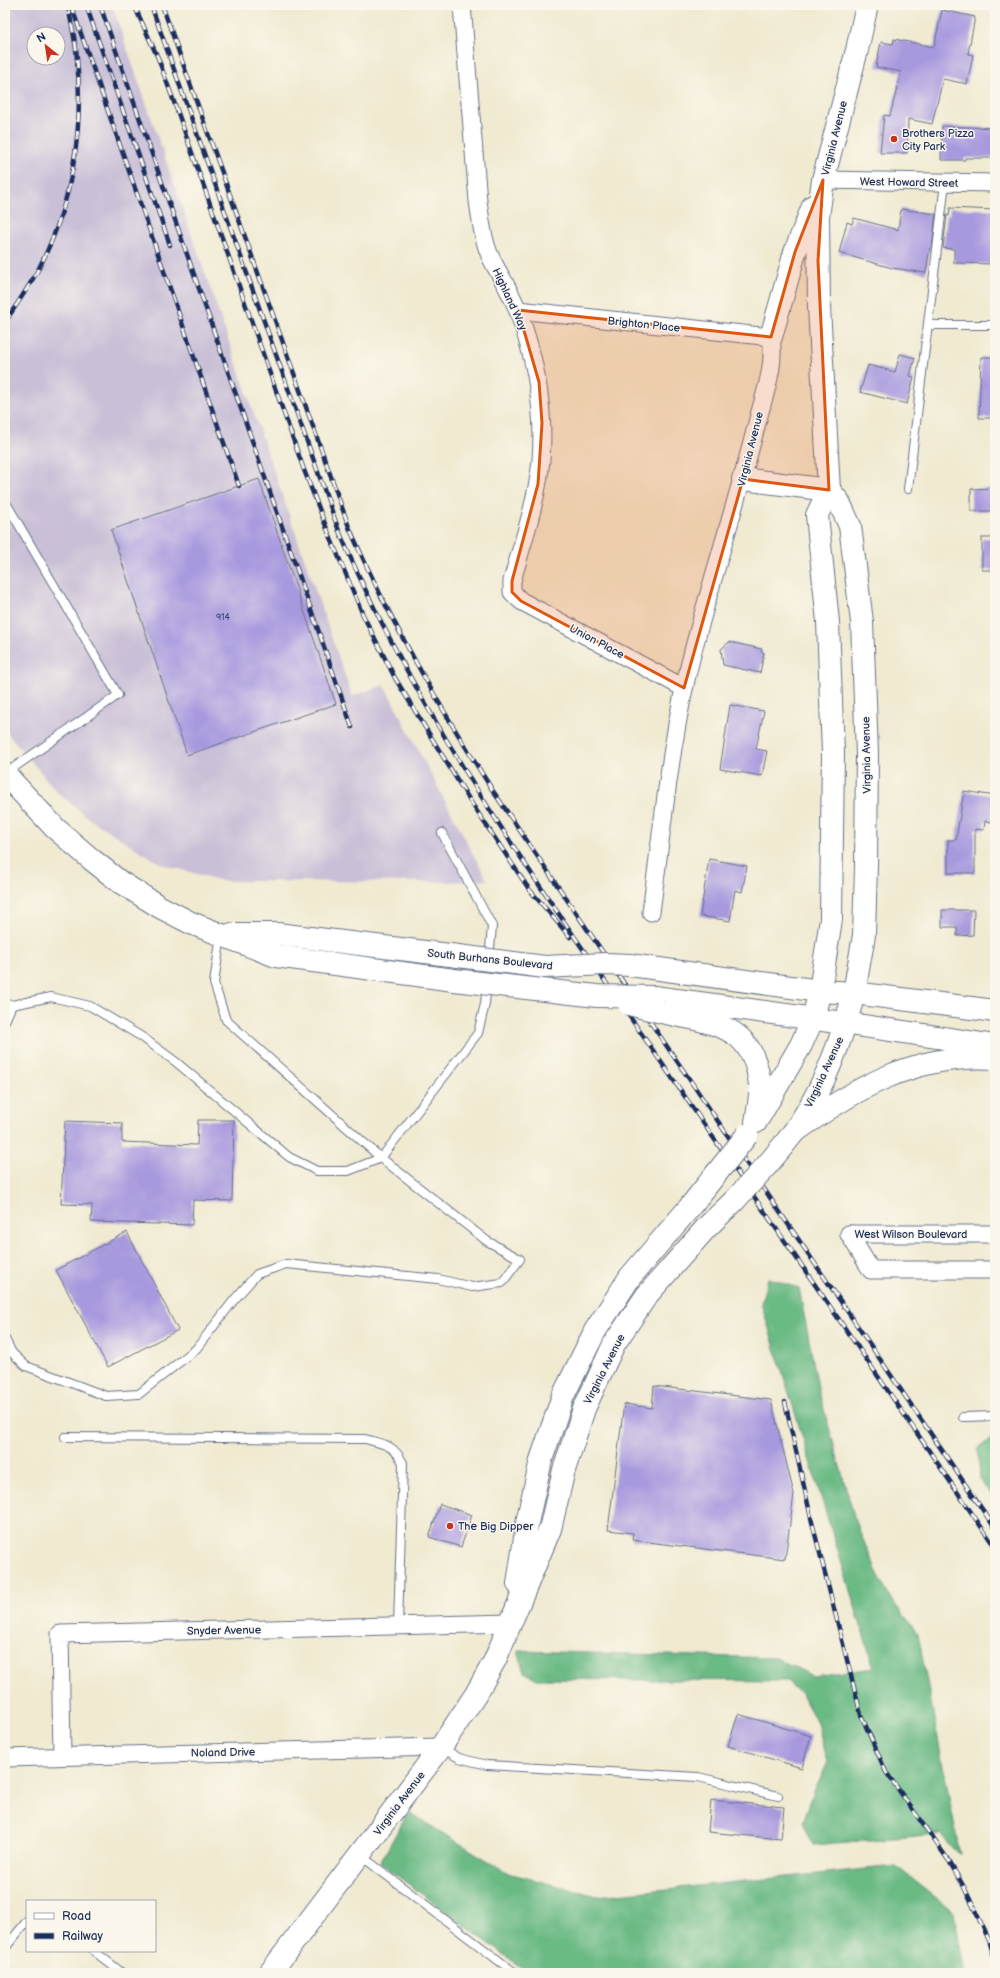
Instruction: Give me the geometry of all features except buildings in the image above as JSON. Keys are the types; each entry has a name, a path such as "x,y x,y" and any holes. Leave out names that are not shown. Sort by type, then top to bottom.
{"main road":[{"name":"Virginia Avenue","path":"511,1623 528,1518 541,1460 563,1396 595,1331 630,1277 689,1208 752,1128 801,1045 813,1018 820,991 831,919 833,753 828,622 817,515 829,490 818,261 818,217 823,180 857,50 867,5"},
{"path":"771,337 795,252 823,180"},
{"path":"743,479 829,490"},
{"name":"Virginia Avenue","path":"270,1973 441,1747 476,1694 495,1660 550,1529 564,1470 584,1409 614,1344 647,1295 708,1227 768,1164 793,1133 815,1098 832,1062 846,1024 854,993 864,935 867,754 862,622 850,526 840,502 829,490"},
{"name":"South Burhans Boulevard","path":"5,774 54,828 120,882 160,907 191,923 276,956 658,1005 813,1018"},
{"name":"South Burhans Boulevard","path":"221,934 277,934 544,967 605,964 630,965 820,991 854,993"},
{"path":"854,993 991,1011"},
{"path":"658,1005 724,1027 737,1034 747,1044 754,1060 760,1086 752,1128"},
{"path":"813,1018 990,1052"},
{"path":"793,1133 831,1105 871,1083 905,1069 941,1060 990,1052"}],"street":[{"name":"Highland Way","path":"462,5 478,201 482,230 491,258 518,310 530,344 539,382 542,423 541,460 538,484 532,512 512,581 512,592"},
{"name":"West Howard Street","path":"823,180 995,183"},
{"name":"Brighton Place","path":"518,310 771,337"},
{"name":"Virginia Avenue","path":"651,912 676,731 684,688 694,647 743,479 772,361 771,337"},
{"name":"Union Place","path":"512,592 522,601 684,688"},
{"name":"West Wilson Boulevard","path":"995,1234 849,1234 871,1270 995,1270"},
{"name":"Snyder Avenue","path":"62,1756 60,1634 511,1623"},
{"name":"Noland Drive","path":"5,1758 441,1747"}],"lane":[{"path":"908,489 945,183"},
{"path":"929,325 995,325"},
{"path":"5,501 118,696 5,774"},
{"path":"5,1021 9,1004 51,997 90,1006 142,1037 182,1067 289,1158 317,1171 348,1171 381,1158 478,1033 485,1004 492,926 442,834"},
{"path":"5,1339 12,1353 26,1366 106,1396 139,1394 196,1349 234,1300 257,1274 286,1264 438,1279 472,1287 502,1283 520,1259 487,1241 381,1158 226,1020 214,983 221,934"},
{"path":"963,1417 995,1416"},
{"path":"64,1437 365,1439 387,1445 398,1452 403,1463 398,1626"},
{"path":"441,1747 458,1758 486,1765 698,1777 778,1796"},
{"path":"360,1855 515,1973"},
{"path":"5,1948 26,1922"},
{"path":"95,1952 122,1973"}],"highlighted area":[{"path":"823,180 818,261 829,490 743,479 684,688 521,601 512,592 512,581 538,484 542,423 539,382 518,310 771,337 795,252"}],"shaded area":[{"path":"5,5 112,5 352,696 384,685 487,880 454,882 222,881 161,864 91,820 58,793 5,730"}],"green space":[{"path":"768,1278 799,1288 819,1392 856,1523 876,1570 891,1599 918,1634 960,1855 940,1834 813,1845 803,1822 814,1791 828,1762 817,1723 802,1695 787,1681 537,1679 524,1672 518,1651 776,1658 813,1676 874,1668 761,1303"},
{"path":"995,1437 995,1500 980,1480 978,1448"},
{"path":"408,1812 508,1873 597,1896 896,1866 954,1912 965,1973 529,1973 380,1863"}],"railway":[{"path":"71,5 239,486"},
{"path":"86,5 170,245"},
{"path":"100,5 352,727"},
{"path":"134,5 158,58 304,470 363,615 395,678 472,804 529,889 570,937"},
{"path":"151,5 339,531 370,599 404,666 481,796 564,922 995,1547"},
{"path":"162,5 349,527 381,596 416,662 493,791 995,1528"},
{"path":"5,322 35,275 50,244 60,218 73,166 77,140 79,86 76,47 69,11"},
{"path":"785,1402 812,1522 861,1715 886,1772 949,1861 964,1887 989,1940 995,1959"}],"place":[{"name":"Brothers Pizza City Park","path":"894,139"},
{"name":"The Big Dipper","path":"450,1526"}]}
